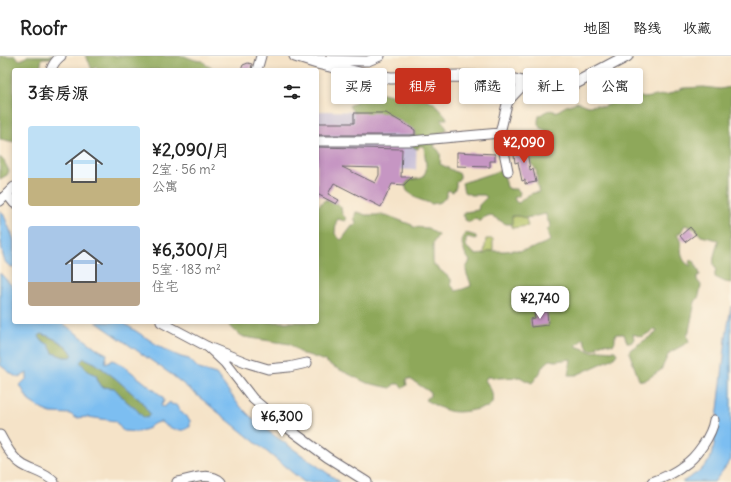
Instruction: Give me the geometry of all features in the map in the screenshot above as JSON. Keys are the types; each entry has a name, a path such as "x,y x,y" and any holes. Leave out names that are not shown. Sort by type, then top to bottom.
{"street":[{"path":"51,68 52,64 61,56"},
{"path":"258,68 261,56"},
{"path":"296,56 317,63 368,75 391,78 458,76 502,77 523,82"},
{"path":"307,60 368,60 380,56"},
{"path":"579,81 627,56"},
{"path":"508,171 500,133 507,104 523,85"},
{"path":"319,141 410,141 500,133"},
{"path":"12,189 2,198 12,202"},
{"path":"165,324 208,348 248,364 268,369 289,367 307,363"},
{"path":"208,348 225,362 253,399 280,422 327,457 366,482"},
{"path":"652,482 683,467 690,461 707,439 712,430 714,420"},
{"path":"0,435 17,460 51,478 54,482"},
{"path":"177,482 207,476 221,482"}],"shaded area":[{"path":"319,111 386,112 417,128 416,170 354,168 340,160 319,160"}],"green space":[{"path":"0,56 15,56 20,60 27,56 53,56 51,58 42,58 40,68 12,68 12,142 0,139"},
{"path":"85,56 184,56 203,61 207,66 211,66 211,68 91,68"},
{"path":"704,87 720,89 731,87 731,283 715,277 716,269 714,266 714,259 718,240 701,236 695,229 685,225 681,232 677,235 680,242 682,256 686,263 691,266 690,260 694,261 700,275 697,276 697,280 701,285 687,335 689,342 669,353 661,370 644,381 639,380 629,352 631,349 656,333 657,330 655,329 642,337 633,334 634,339 631,343 627,342 624,334 617,334 615,335 613,345 604,343 597,345 598,347 592,350 588,349 583,338 576,346 592,352 599,350 615,351 617,354 614,358 576,375 568,375 571,359 556,361 550,360 542,367 540,373 532,383 520,377 487,377 485,380 493,396 492,403 488,407 464,412 454,412 443,409 425,400 430,396 430,392 410,379 407,379 407,385 403,388 399,384 394,384 391,388 367,383 325,361 302,354 290,344 244,337 237,333 228,324 319,324 319,205 325,200 331,199 341,207 342,214 346,218 345,221 338,219 336,222 335,234 341,240 352,226 355,226 356,223 354,219 356,212 365,215 386,215 412,225 413,227 428,228 438,235 433,243 434,265 451,279 451,285 456,291 471,286 466,270 470,261 464,251 462,243 466,233 476,236 476,239 467,237 466,246 476,255 485,254 489,251 519,251 533,248 550,241 547,230 550,227 546,214 526,218 512,216 512,224 506,224 490,215 483,218 481,221 478,221 476,218 470,222 465,220 465,217 463,216 465,212 478,210 479,205 487,197 484,195 471,195 464,192 462,183 503,170 507,187 510,189 517,189 520,192 519,196 514,198 516,202 519,203 528,195 539,192 537,172 531,164 531,152 547,133 538,125 539,116 549,110 556,112 566,106 579,104 579,103 588,106 597,105 603,107 610,104 643,104 643,98 669,94 683,88"},
{"path":"387,94 395,96 395,104 435,104 447,119 441,119 447,129 443,133 439,132 434,147 440,154 440,164 460,174 460,178 456,182 456,187 453,192 448,190 445,198 441,202 432,204 418,199 407,191 405,185 409,180 422,178 426,171 424,147 419,146 418,149 413,147 411,140 411,136 415,136 415,130 354,113 349,106 352,104 387,104"},
{"path":"0,157 4,161 9,171 7,175 0,179"},
{"path":"511,216 526,218 528,226 512,228"},
{"path":"486,239 493,239 493,251 489,251 484,254"},
{"path":"40,334 59,342 69,349 73,355 71,357 64,357 53,353 49,345 41,340 39,336"},
{"path":"84,358 95,363 115,378 141,401 150,414 146,418 143,418 136,409 114,388 102,387 96,375 89,372 79,362"}],"water":[{"path":"0,210 3,213 12,235 12,267 6,263 4,259 1,238"},
{"path":"0,273 12,286 12,324 64,324 99,350 107,354 105,363 113,360 125,367 163,397 164,401 161,406 164,407 170,402 171,404 176,405 190,420 190,427 184,430 178,430 159,422 138,432 123,431 115,421 88,417 76,418 70,414 51,413 29,401 20,385 27,378 27,373 19,378 0,365","holes":["40,334 47,336 67,347 73,355 71,357 64,357 53,353 49,345 41,340 39,336","84,358 95,363 141,401 150,414 147,418 143,417 114,388 102,387 96,375 89,372 80,362"]},
{"path":"731,306 731,460 714,482 682,482 700,471 710,460 714,445"},
{"path":"99,324 125,324 165,350 189,359 199,369 216,374 238,404 258,424 340,482 304,482 172,375"}],"building":[{"path":"248,63 252,64 251,68 242,68 243,65"},
{"path":"354,113 386,113 415,130 415,135 319,135 319,123 354,123"},
{"path":"526,145 530,170 533,169 536,182 525,184 525,180 522,181 518,162 515,163 513,147"},
{"path":"319,147 402,149 401,177 412,177 404,185 392,184 381,207 334,183 328,194 339,200 336,204 319,195","holes":["342,167 379,168 379,175 375,183"]},
{"path":"457,152 495,154 495,161 490,161 490,167 457,166"},
{"path":"690,227 696,234 685,242 680,236"},
{"path":"547,311 548,325 531,327 530,319 535,318 534,313"}]}
